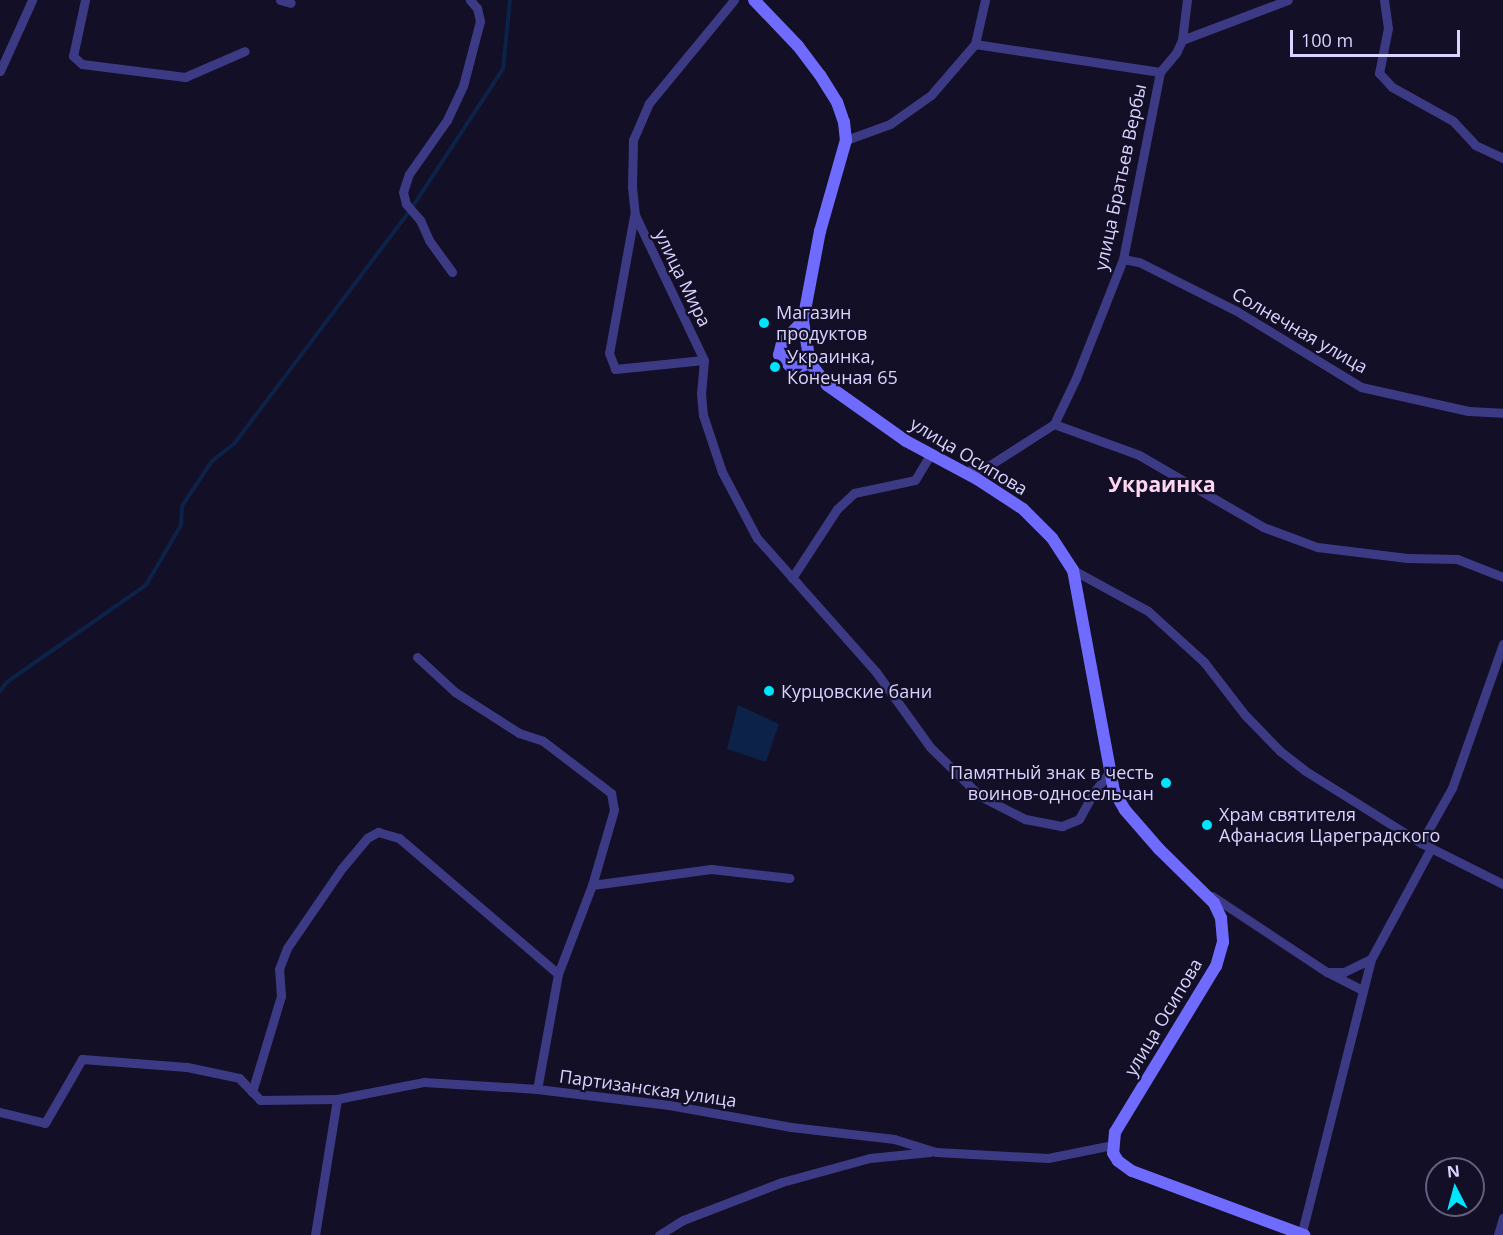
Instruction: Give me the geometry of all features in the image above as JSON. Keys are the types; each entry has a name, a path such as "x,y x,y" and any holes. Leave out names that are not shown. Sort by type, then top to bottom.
{"main road":[{"path":"754,0 798,46 820,75 837,102 844,122 846,140 820,231 804,321 810,363 799,367 790,366 779,355 782,343 804,321"},
{"name":"улица Осипова","path":"810,363 827,385 930,455 963,472 1023,509 1052,538 1073,570 1114,791 1125,810 1159,849 1214,903 1224,929 1216,966 1115,1132 1112,1145"},
{"path":"1112,1145 1118,1161 1132,1171 1303,1234"}],"street":[{"path":"0,71 32,0"},
{"path":"85,0 73,56 82,64 184,77 245,51"},
{"path":"280,0 291,3"},
{"path":"452,272 429,240 420,220 406,204 403,192 409,174 447,120 463,86 480,21 477,8 470,0"},
{"name":"улица Мира","path":"704,360 634,215 633,140 649,104 734,0"},
{"path":"846,140 890,124 931,95 975,44 985,0"},
{"path":"975,44 1160,72 1176,53 1182,40 1187,0"},
{"path":"1182,40 1288,0"},
{"path":"1384,0 1388,28 1379,73 1392,87 1453,121 1475,145 1503,158"},
{"name":"улица Братьев Вербы","path":"1054,424 1076,378 1123,260 1160,72"},
{"path":"634,215 609,353 615,369 704,360 700,393 703,415 722,471 758,538 876,672 930,747 980,796 1025,819 1062,826 1079,819 1094,792 1109,773"},
{"name":"Солнечная улица","path":"1123,260 1139,262 1235,310 1361,387 1468,411 1503,412"},
{"path":"963,472 990,465 1054,424 1139,455 1263,527 1317,548 1407,558 1457,559 1503,577"},
{"path":"792,578 837,509 854,493 915,480 930,455"},
{"path":"1073,570 1148,611 1204,662 1245,715 1280,751 1304,771 1421,843 1503,884"},
{"path":"1421,843 1452,789 1503,645"},
{"path":"417,657 455,692 519,733 543,741 611,793 614,810 592,885 558,974 537,1089"},
{"path":"252,1092 281,996 279,969 287,948 342,868 367,838 378,832 399,838 558,974"},
{"path":"1303,1234 1371,959 1431,848"},
{"path":"592,885 711,869 789,878"},
{"path":"1201,888 1327,972 1362,990"},
{"path":"1327,972 1344,972 1371,959"},
{"name":"Партизанская улица","path":"0,1112 45,1123 82,1059 187,1067 239,1078 260,1100 337,1099 424,1082 537,1089 669,1105 791,1127 894,1139 936,1152 1048,1158 1112,1145"},
{"path":"315,1235 337,1099"},
{"path":"659,1235 683,1220 782,1182 870,1158 936,1152"},
{"path":"1498,1235 1503,1218"}],"water":[{"path":"738,705 779,724 766,762 727,749"}],"waterway":[{"path":"0,691 7,682 146,585 181,525 182,506 212,461 234,444 411,209 503,69 510,0"}],"place":[{"name":"Магазин продуктов","path":"764,323"},
{"name":"Украинка, Конечная 65","path":"775,367"},
{"name":"Курцовские бани","path":"769,691"},
{"name":"Памятный знак в честь воинов-односельчан","path":"1166,783"},
{"name":"Храм святителя Афанасия Цареградского","path":"1207,825"}],"district":[{"name":"Украинка","path":"1162,484"}]}
